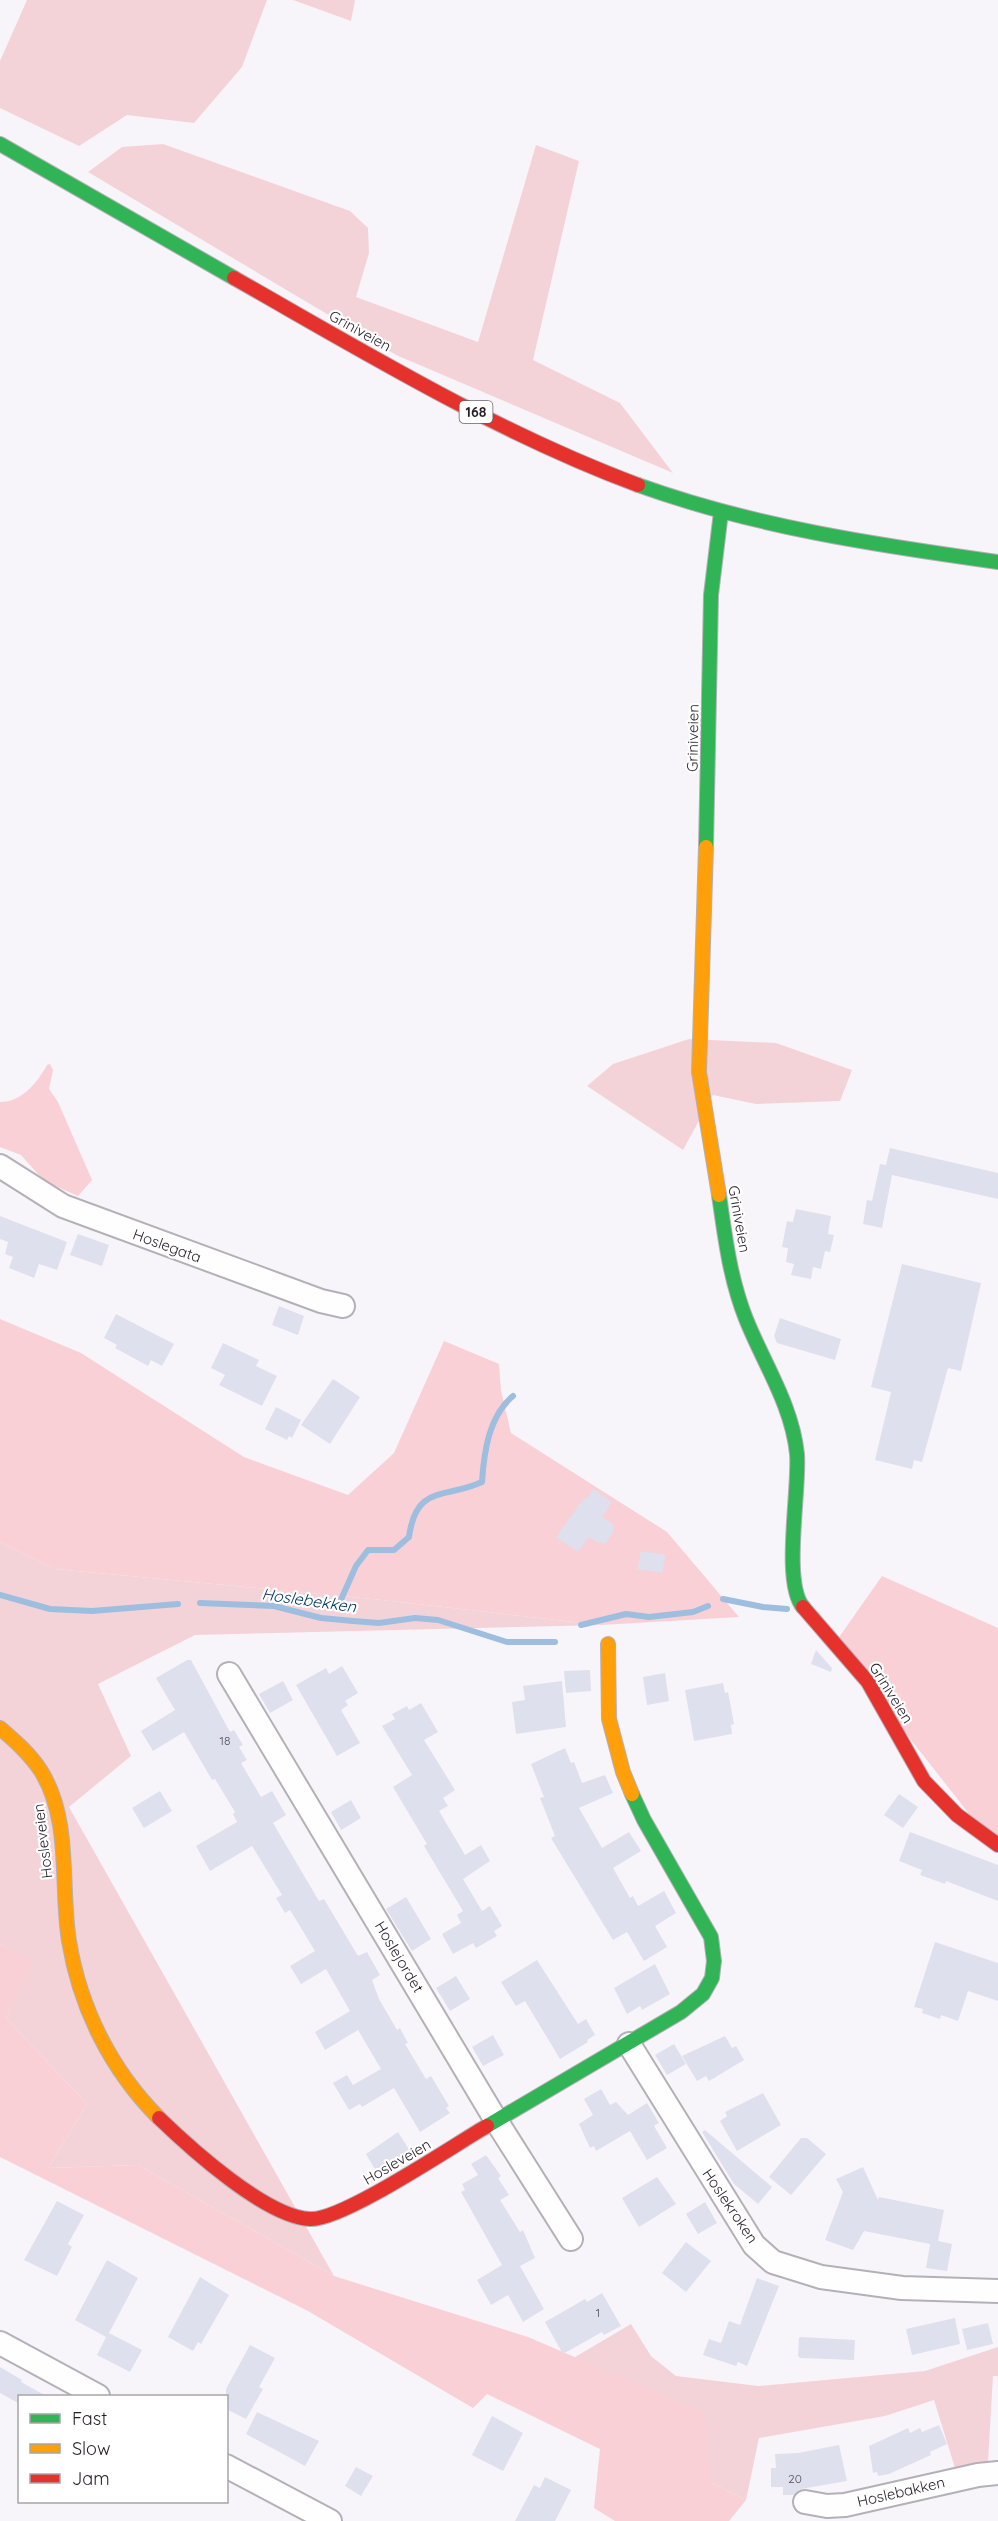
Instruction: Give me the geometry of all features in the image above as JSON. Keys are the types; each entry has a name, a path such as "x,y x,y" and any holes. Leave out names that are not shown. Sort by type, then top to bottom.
{"street":[{"name":"Griniveien","path":"0,144 441,394 541,443 629,481 721,512 803,532 998,562"},
{"name":"Griniveien","path":"721,512 711,595 709,765 699,1072 732,1278 746,1319 782,1398 793,1430 797,1456 793,1578 799,1602 868,1682 924,1781 957,1815 998,1845"},
{"name":"Hoslegata","path":"0,1166 63,1206 310,1297 343,1306"},
{"name":"Hosleveien","path":"0,1728 37,1761 53,1790 61,1827 66,1921 74,1967 90,2019 118,2069 145,2105 190,2147 226,2175 293,2217 313,2219 341,2212 681,2012 703,1994 712,1978 714,1961 711,1937 644,1820 623,1772 609,1719 608,1644"},
{"name":"Hoslejordet","path":"229,1674 497,2122 571,2239"},
{"name":"Hoslekroken","path":"628,2044 754,2245 773,2262 821,2277 902,2288 998,2291"},
{"path":"0,2343 94,2395"},
{"path":"228,2467 330,2521"},
{"name":"Hoslebakken","path":"805,2502 827,2506 845,2505 978,2475 998,2473"}],"shaded area":[{"path":"27,0 267,0 242,67 194,123 127,115 79,146 0,108 0,61"},
{"path":"293,0 355,0 351,21"},
{"path":"163,144 350,211 368,228 369,253 356,297 478,342 536,145 579,161 533,360 620,403 673,473 396,355 88,172 122,147"},
{"path":"689,1039 776,1043 852,1070 840,1101 756,1104 713,1095 683,1150 587,1086 613,1064"},
{"path":"50,1064 53,1070 49,1089 58,1102 92,1180 78,1196 44,1181 21,1155 0,1147 0,1102 22,1095 34,1085"},
{"path":"0,1319 81,1353 244,1457 348,1495 394,1453 444,1341 499,1364 501,1391 511,1433 667,1532 739,1617 601,1625 373,1599 55,1569 0,1542"},
{"path":"0,1542 55,1569 373,1599 601,1625 195,1635 98,1684 131,1756 69,1807 334,2276 138,2165 48,2168 87,2104 6,2018 32,1962 0,1944"},
{"path":"882,1576 998,1628 998,1846 992,1843 835,1643"},
{"path":"0,1944 33,1962 6,2018 87,2104 48,2168 138,2165 334,2276 528,2337 705,2413 710,2482 746,2500 729,2521 615,2521 594,2508 600,2449 487,2394 473,2408 308,2311 0,2157"},
{"path":"631,2324 651,2356 676,2376 758,2386 925,2371 998,2347 998,2376 993,2376 988,2462 955,2468 934,2400 885,2416 759,2438 746,2500 710,2482 575,2357"}],"building":[{"path":"890,1148 998,1173 998,1199 892,1175 882,1228 863,1224 867,1200 872,1201 880,1164 886,1165"},
{"path":"796,1209 831,1216 828,1234 834,1235 830,1252 825,1251 821,1269 813,1267 811,1279 791,1275 794,1264 786,1262 788,1248 782,1247 787,1221 793,1222"},
{"path":"0,1216 67,1242 57,1270 39,1264 34,1278 9,1268 13,1257 5,1254 8,1242 0,1239"},
{"path":"78,1234 109,1245 102,1266 70,1255"},
{"path":"902,1264 981,1283 961,1371 948,1368 922,1462 914,1460 912,1469 875,1460 891,1392 871,1387"},
{"path":"279,1306 304,1316 298,1335 272,1325"},
{"path":"116,1314 174,1344 162,1366 151,1360 148,1366 115,1348 117,1345 104,1338"},
{"path":"780,1318 841,1339 835,1360 777,1343 774,1336"},
{"path":"223,1343 259,1360 256,1366 277,1376 262,1406 219,1385 225,1375 211,1368"},
{"path":"333,1379 360,1397 330,1444 301,1425"},
{"path":"276,1407 301,1420 292,1438 289,1436 287,1440 265,1429"},
{"path":"593,1489 612,1502 602,1517 613,1524 613,1533 605,1544 601,1542 600,1544 589,1537 578,1552 556,1537"},
{"path":"641,1551 666,1555 662,1573 637,1569"},
{"path":"816,1650 832,1668 831,1672 811,1664"},
{"path":"187,1660 191,1660 230,1732 234,1730 243,1745 239,1747 247,1760 241,1763 261,1797 272,1791 286,1815 273,1823 319,1901 324,1899 358,1956 367,1952 380,1975 372,1980 379,1999 397,2030 400,2028 408,2043 405,2044 426,2079 431,2076 449,2106 446,2108 450,2113 420,2132 394,2088 362,2107 360,2104 349,2110 333,2083 347,2075 353,2085 381,2069 358,2030 325,2050 315,2032 350,2011 326,1969 301,1984 290,1966 315,1951 290,1910 285,1913 276,1898 282,1895 252,1846 210,1871 196,1846 237,1822 233,1814 235,1812 215,1779 212,1780 184,1732 153,1751 141,1731 175,1710 156,1678"},
{"path":"342,1666 358,1693 345,1701 348,1705 341,1710 360,1743 337,1756 296,1685 326,1668 329,1674"},
{"path":"590,1670 591,1691 566,1693 564,1671"},
{"path":"665,1673 669,1701 647,1705 643,1677"},
{"path":"283,1681 293,1700 270,1713 259,1694"},
{"path":"562,1681 566,1727 516,1734 512,1702 525,1700 523,1686"},
{"path":"723,1683 725,1693 728,1692 734,1724 731,1725 732,1734 694,1741 685,1690"},
{"path":"421,1703 438,1732 424,1740 455,1790 443,1798 448,1806 439,1811 465,1855 481,1845 490,1861 463,1879 482,1911 490,1906 502,1926 494,1931 497,1936 476,1948 473,1943 453,1954 442,1934 461,1923 457,1915 463,1911 424,1846 427,1844 393,1787 412,1775 382,1726 395,1719 392,1714 407,1706 409,1710"},
{"path":"565,1748 571,1763 574,1762 582,1783 605,1775 613,1793 579,1808 602,1848 629,1832 641,1851 613,1868 630,1898 633,1896 638,1906 664,1891 676,1913 655,1926 667,1947 644,1961 627,1932 613,1940 551,1838 555,1836 540,1798 544,1797 531,1764"},
{"path":"160,1791 172,1811 144,1828 132,1808"},
{"path":"899,1794 918,1807 903,1828 884,1815"},
{"path":"351,1800 361,1818 341,1830 331,1812"},
{"path":"910,1832 998,1865 998,1901 946,1881 945,1884 920,1875 922,1870 899,1861"},
{"path":"406,1897 431,1939 412,1951 386,1909"},
{"path":"935,1942 998,1963 998,2001 968,1991 958,2021 941,2015 940,2019 922,2013 923,2009 914,2007"},
{"path":"537,1960 578,2024 586,2019 595,2035 587,2040 588,2042 560,2059 525,2001 516,2006 501,1982"},
{"path":"655,1964 670,1994 642,2010 640,2006 627,2014 614,1988"},
{"path":"456,1976 470,1999 450,2011 436,1988"},
{"path":"493,2035 504,2055 483,2066 472,2047"},
{"path":"725,2036 732,2048 736,2046 744,2060 709,2081 706,2076 697,2081 682,2056"},
{"path":"674,2044 686,2064 667,2075 655,2055"},
{"path":"601,2089 610,2105 616,2102 628,2115 647,2103 659,2123 654,2126 667,2148 647,2160 630,2131 596,2151 594,2146 590,2148 579,2124 593,2115 584,2099"},
{"path":"763,2093 781,2125 737,2151 720,2121 727,2116 725,2112"},
{"path":"705,2130 772,2187 758,2204 734,2184 702,2132"},
{"path":"398,2132 410,2151 376,2171 366,2154"},
{"path":"801,2138 807,2138 826,2154 791,2195 769,2177"},
{"path":"486,2155 501,2176 498,2178 509,2195 500,2200 520,2232 523,2230 535,2258 520,2266 544,2309 523,2322 508,2295 491,2305 477,2280 502,2265 461,2192 465,2190 462,2184 478,2175 471,2164"},
{"path":"863,2167 878,2200 879,2197 944,2210 938,2241 952,2244 947,2271 926,2268 930,2244 864,2231 853,2250 825,2240 843,2192 836,2179"},
{"path":"657,2177 676,2204 639,2227 622,2198"},
{"path":"57,2201 84,2215 68,2244 72,2247 57,2276 24,2260"},
{"path":"705,2202 717,2223 698,2234 686,2214"},
{"path":"686,2242 711,2261 686,2292 662,2273"},
{"path":"107,2260 138,2278 109,2333 142,2350 130,2372 97,2355 106,2337 75,2320"},
{"path":"200,2277 229,2295 201,2344 198,2342 193,2351 168,2337"},
{"path":"757,2278 779,2286 747,2366 738,2362 736,2366 703,2355 709,2339 721,2343 729,2321 740,2325"},
{"path":"602,2293 621,2326 604,2335 602,2332 563,2354 545,2322 585,2299 587,2302"},
{"path":"955,2318 960,2344 912,2355 906,2329"},
{"path":"988,2323 993,2344 967,2350 962,2329"},
{"path":"799,2338 855,2340 854,2360 800,2358 798,2356"},
{"path":"250,2345 275,2358 259,2387 263,2389 246,2419 228,2410 226,2389"},
{"path":"0,2367 44,2395 18,2395 18,2403 0,2393"},
{"path":"257,2412 319,2441 305,2466 246,2434"},
{"path":"492,2416 523,2433 503,2471 472,2455"},
{"path":"939,2425 947,2444 930,2452 931,2455 889,2474 878,2476 877,2472 873,2473 869,2446 908,2428 910,2433 920,2428 922,2432"},
{"path":"839,2445 847,2481 801,2489 794,2495 783,2495 783,2487 771,2487 771,2468 776,2468 775,2454 798,2453"},
{"path":"356,2467 373,2476 361,2496 345,2486"},
{"path":"545,2477 571,2490 555,2521 515,2521 534,2485 540,2488"}],"waterway":[{"path":"339,1604 356,1566 368,1550 394,1550 409,1537 418,1508 425,1501 434,1496 482,1482 489,1435 498,1414 513,1396"},
{"name":"Hoslebekken","path":"0,1595 50,1609 92,1611 178,1604"},
{"name":"Hoslebekken","path":"723,1599 787,1609"},
{"name":"Hoslebekken","path":"200,1603 274,1606 321,1618 379,1623 415,1618 438,1620 507,1642 555,1642"},
{"name":"Hoslebekken","path":"581,1625 626,1614 649,1617 693,1612 708,1606"}],"traffic: fast":[{"path":"0,144 234,278"},
{"path":"638,485 726,512 816,533 998,562"},
{"path":"706,847 711,595 721,512"},
{"path":"719,1195 729,1258 740,1304 783,1402 794,1436 797,1454 793,1534 794,1577 797,1595 803,1607"},
{"path":"487,2126 681,2012 703,1994 712,1978 714,1961 711,1937 644,1820 632,1794"}],"traffic: slow":[{"path":"706,847 699,1072 719,1195"},
{"path":"608,1644 609,1719 623,1772 632,1794"},
{"path":"0,1728 27,1753 41,1771 51,1790 61,1832 69,1941 74,1966 90,2014 112,2059 126,2080 159,2118"}],"traffic: jam":[{"path":"234,278 432,390 534,441 638,485"},
{"path":"803,1607 868,1682 924,1781 957,1815 998,1845"},
{"path":"159,2118 209,2163 251,2194 272,2207 310,2219 347,2208 487,2126"}]}
